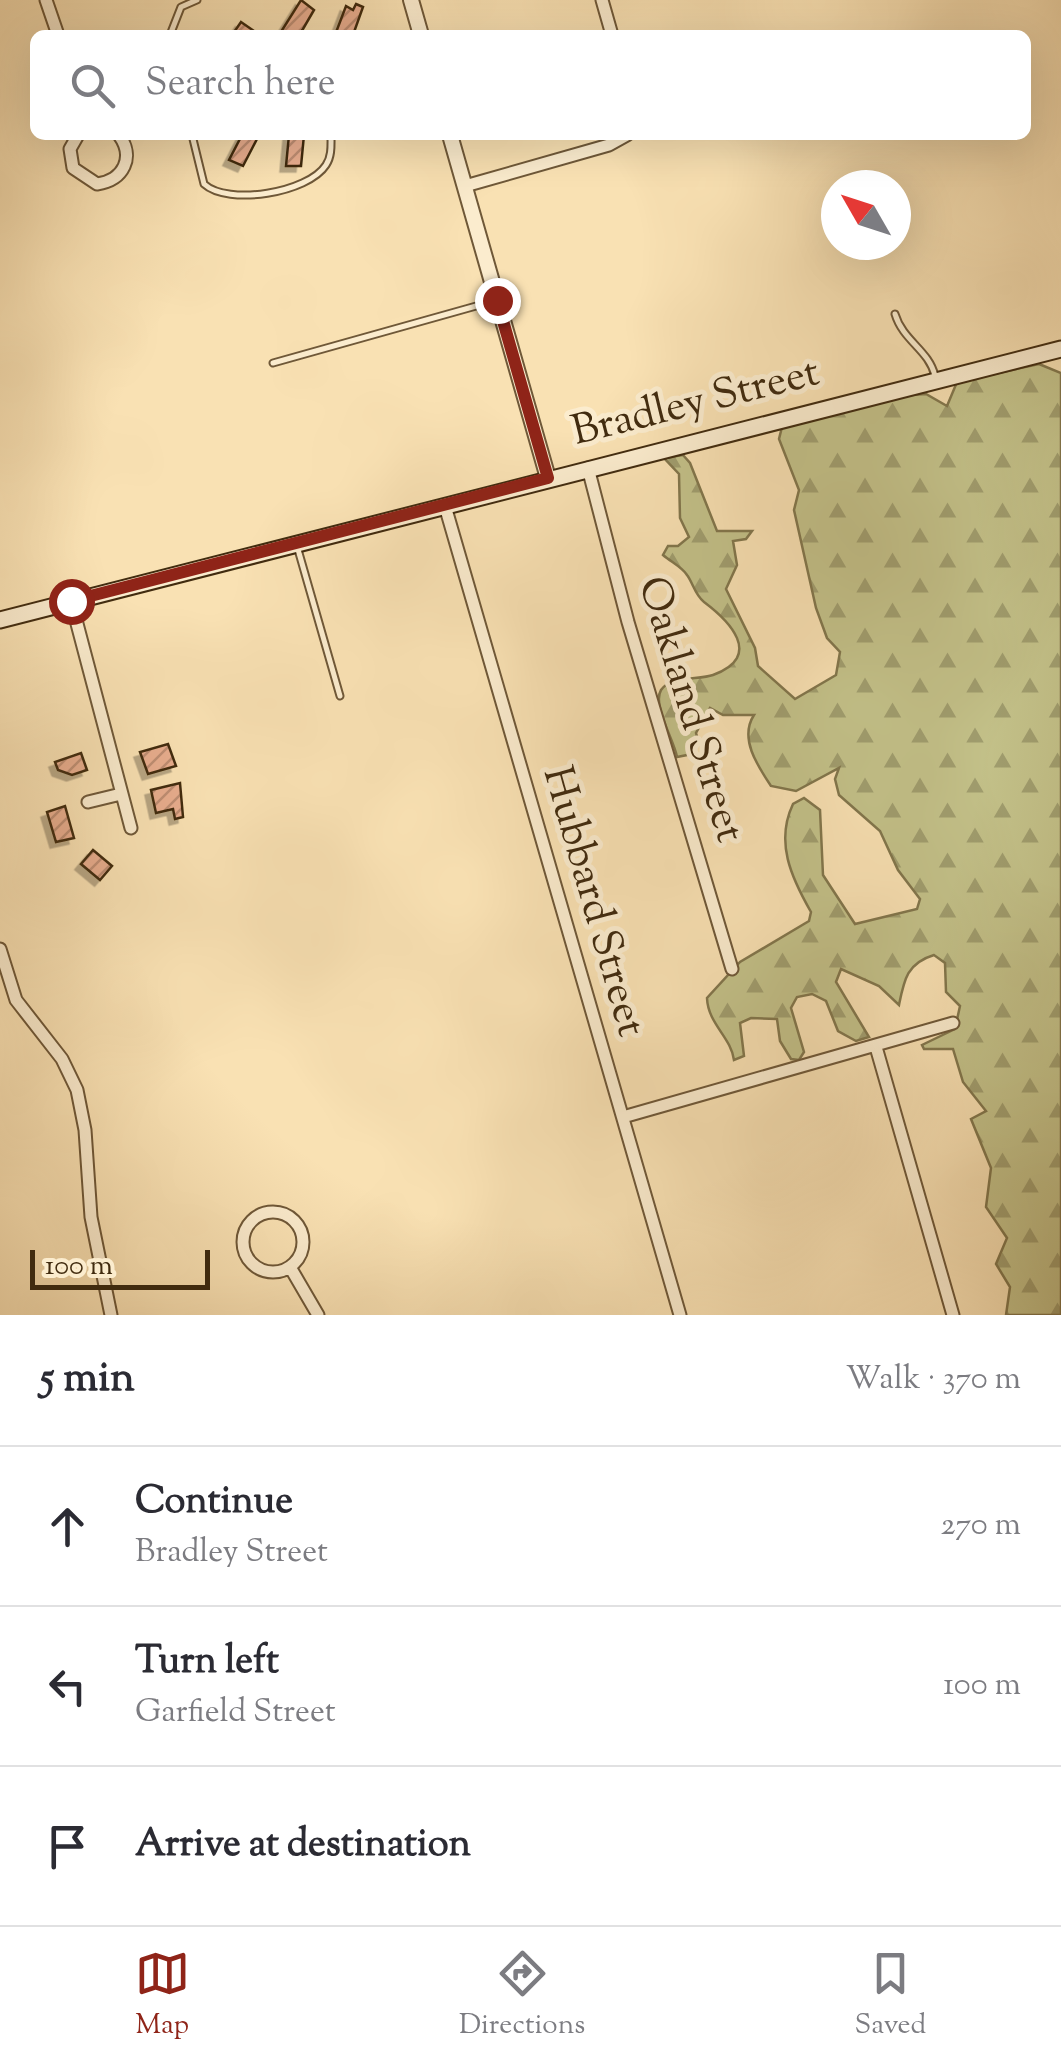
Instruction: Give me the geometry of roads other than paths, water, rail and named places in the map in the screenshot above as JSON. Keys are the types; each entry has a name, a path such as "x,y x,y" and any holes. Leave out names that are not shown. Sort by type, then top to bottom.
{"main road":[{"name":"Bradley Street","path":"0,620 1061,348"}],"street":[{"path":"46,0 56,30"},
{"path":"412,0 420,30"},
{"path":"602,0 611,30"},
{"path":"75,140 70,149 73,168 97,184 115,178 126,164 122,140"},
{"path":"451,140 548,478"},
{"path":"465,186 618,140"},
{"name":"Oakland Street","path":"588,468 628,622 732,968"},
{"name":"Hubbard Street","path":"445,506 680,1315"},
{"path":"71,601 131,828"},
{"path":"88,802 122,794"},
{"path":"0,949 16,1000 62,1058 76,1090 85,1130 93,1232 111,1315"},
{"path":"623,1118 952,1023"},
{"path":"876,1047 953,1315"},
{"path":"274,1212 296,1223 302,1246 290,1266 266,1272 250,1261 243,1238 256,1218 274,1212"},
{"path":"290,1266 318,1315"}],"lane":[{"path":"172,30 181,7 197,0"},
{"path":"193,140 204,184 230,197 295,187 316,176 329,162 331,140"},
{"path":"273,363 497,300"},
{"path":"895,314 905,338 931,360 935,379"},
{"path":"296,544 340,696"}]}
